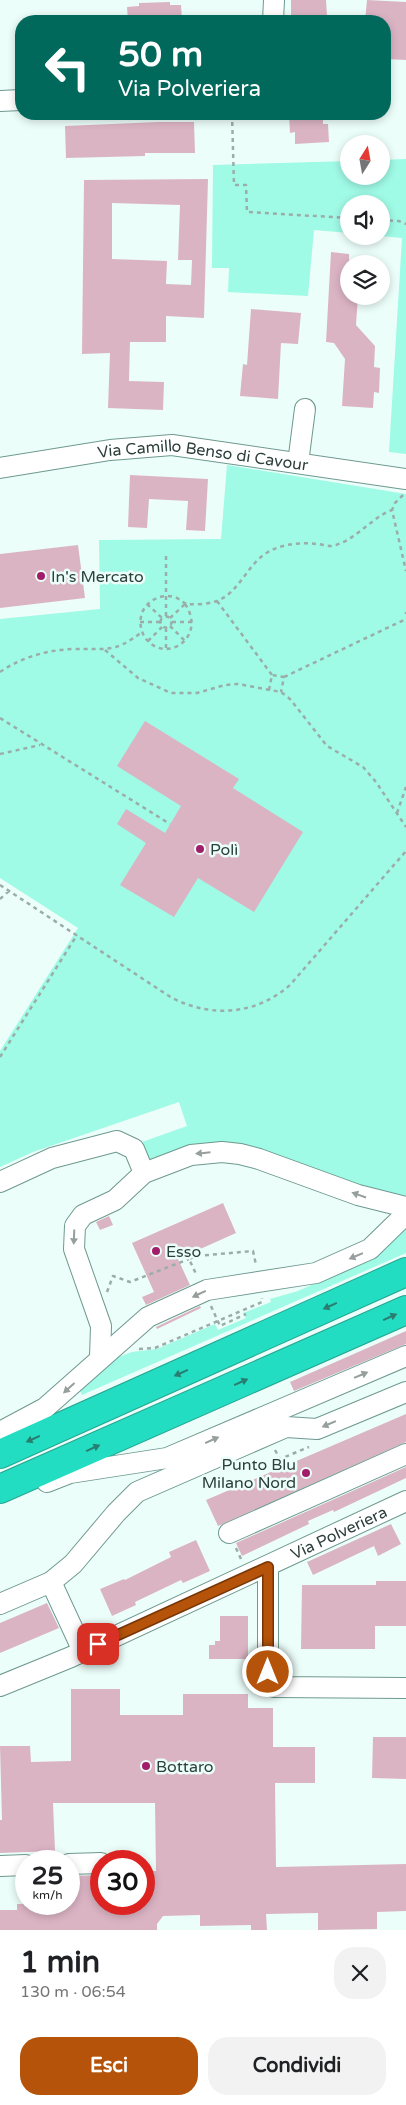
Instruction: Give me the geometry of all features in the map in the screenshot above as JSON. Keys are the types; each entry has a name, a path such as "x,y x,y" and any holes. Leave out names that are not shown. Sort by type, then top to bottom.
{"highway":[{"path":"0,1454 406,1272"},
{"path":"0,1489 406,1310"}],"street":[{"path":"273,15 274,0"},
{"path":"0,101 15,100"},
{"path":"298,463 305,409"},
{"name":"Via Camillo Benso di Cavour","path":"0,468 110,450 172,445 298,463 405,486"},
{"path":"0,1182 52,1158 117,1141 134,1149 142,1166"},
{"path":"100,1357 101,1326 74,1249 74,1226 83,1215 115,1200 142,1166 191,1155 222,1152 240,1154 259,1159 358,1195 406,1207"},
{"path":"0,1432 44,1408 74,1383 100,1357 148,1317 207,1290 316,1273 364,1253 406,1214"},
{"path":"0,1501 70,1473 167,1458 406,1356"},
{"path":"0,1604 51,1582 73,1564 116,1513 137,1492 286,1427 317,1429 406,1392"},
{"path":"290,1406 299,1428"},
{"path":"229,1533 406,1454"},
{"name":"Via Polveriera","path":"0,1686 83,1651 268,1567 406,1501"},
{"path":"268,1567 268,1678 274,1686 405,1688"},
{"path":"51,1582 83,1651"},
{"path":"0,1866 15,1865"}],"path":[{"path":"232,120 234,185 246,186 246,212 340,217"},
{"path":"390,221 406,224"},
{"path":"405,486 403,498 395,503 392,510 406,571"},
{"path":"170,618 185,604 217,601 227,596 236,588 256,560 269,551 285,545 315,544 330,546 341,543 354,536 382,513 392,510"},
{"path":"166,552 166,616"},
{"path":"166,596 176,598 185,604 191,612 193,622 191,632 185,641 176,647 166,649 156,647 148,641 142,632 140,622 142,612 147,604 156,598 166,596"},
{"path":"217,601 272,675 284,677 406,619"},
{"path":"147,604 162,618"},
{"path":"162,627 160,622 166,616"},
{"path":"166,616 172,622"},
{"path":"140,622 160,622"},
{"path":"172,622 193,622"},
{"path":"162,627 170,626 172,622"},
{"path":"170,626 185,641"},
{"path":"148,641 162,627"},
{"path":"166,628 166,649"},
{"path":"0,672 17,661 37,654 73,649 105,650 127,644 142,632"},
{"path":"105,650 138,678 172,693 197,693 238,684 281,692 290,699 327,746 363,767 376,782 406,827"},
{"path":"269,690 272,675"},
{"path":"281,692 284,677"},
{"path":"0,718 170,824"},
{"path":"0,754 41,745"},
{"path":"397,812 406,787"},
{"path":"0,886 172,998 188,1006 231,1012 252,1008 268,1001 290,985 406,852"},
{"path":"0,899 8,891"},
{"path":"0,1057 77,935"},
{"path":"220,1326 246,1314"}],"green space":[{"path":"406,159 406,454 389,452 402,238 390,237 390,195 340,195 340,232 314,230 308,296 228,292 229,268 212,268 213,165 340,161 340,185 390,185 390,160"},
{"path":"227,465 406,494 406,1196 387,1193 220,1143 193,1147 149,1161 142,1142 187,1126 179,1102 33,1152 0,1167 0,1051 78,928 0,878 0,619 100,609 99,540 221,539"},
{"path":"406,1224 406,1253 82,1395 80,1391 113,1359 132,1352 157,1349 215,1324 218,1330 246,1318 243,1313 271,1302 270,1299 298,1291 360,1263"}],"building":[{"path":"291,0 326,0 327,15 291,15"},
{"path":"367,0 406,2 406,60 391,59 391,15 366,15"},
{"path":"170,2 170,5 181,5 182,15 128,15 127,7 139,6 139,3"},
{"path":"289,120 323,120 323,124 328,124 329,142 295,144 295,132 290,133"},
{"path":"194,122 195,153 145,153 145,156 66,158 65,126"},
{"path":"208,179 204,318 166,316 166,342 130,342 129,381 164,382 163,410 108,408 110,353 82,354 84,180","holes":["112,203 180,205 178,260 192,260 191,285 166,284 167,261 112,259"]},
{"path":"331,252 349,254 340,255 340,305 357,305 356,325 375,346 374,367 380,368 379,393 374,392 373,408 342,406 345,359 334,343 326,342"},
{"path":"251,309 301,313 298,344 281,343 278,399 240,396 243,364 247,365"},
{"path":"130,475 208,479 205,531 186,530 188,501 149,499 147,528 128,527"},
{"name":"In's Mercato","path":"78,545 85,598 0,608 0,554"},
{"path":"145,721 239,779 233,788 303,832 254,912 198,878 174,917 120,885 146,843 117,824 126,809 165,833 181,806 117,766"},
{"path":"223,1203 236,1233 178,1259 190,1285 146,1305 142,1297 154,1292 132,1243"},
{"path":"109,1216 113,1225 100,1230 96,1222"},
{"path":"200,1306 201,1308 157,1329 156,1327"},
{"path":"406,1331 406,1344 294,1391 290,1382"},
{"name":"Punto Blu Milano Nord","path":"406,1414 406,1442 218,1526 206,1500"},
{"path":"406,1467 406,1478 334,1512 333,1510 308,1521 309,1524 242,1556 236,1543"},
{"path":"391,1524 401,1544 378,1556 374,1546 313,1575 307,1562"},
{"path":"196,1540 210,1571 183,1583 181,1580 135,1602 136,1605 112,1616 100,1589 125,1580 171,1557 169,1552"},
{"path":"376,1581 406,1581 406,1626 375,1626 375,1649 301,1649 302,1585 376,1585"},
{"path":"47,1603 59,1628 0,1653 0,1623"},
{"path":"220,1616 248,1616 248,1659 209,1659 209,1645 215,1645 215,1641 220,1641"},
{"path":"71,1689 120,1689 120,1715 183,1715 183,1694 248,1694 248,1708 273,1708 273,1747 315,1747 315,1783 275,1783 276,1867 406,1864 406,1911 377,1912 377,1929 318,1930 318,1913 266,1914 267,1930 251,1930 251,1925 200,1926 200,1915 163,1916 157,1924 157,1930 0,1930 0,1910 15,1910 15,1915 80,1915 80,1876 90,1875 90,1915 155,1915 155,1803 53,1803 55,1850 15,1850 15,1852 0,1853 0,1820 2,1820 0,1746 30,1746 31,1762 71,1761"},
{"path":"373,1737 406,1737 406,1779 372,1778"}],"place":[{"name":"In's Mercato","path":"41,576"},
{"name":"Polì","path":"200,849"},
{"name":"Esso","path":"156,1251"},
{"name":"Punto Blu Milano Nord","path":"306,1473"},
{"name":"Bottaro","path":"146,1766"}],"route":[{"path":"98,1644 268,1567 268,1672"}]}
